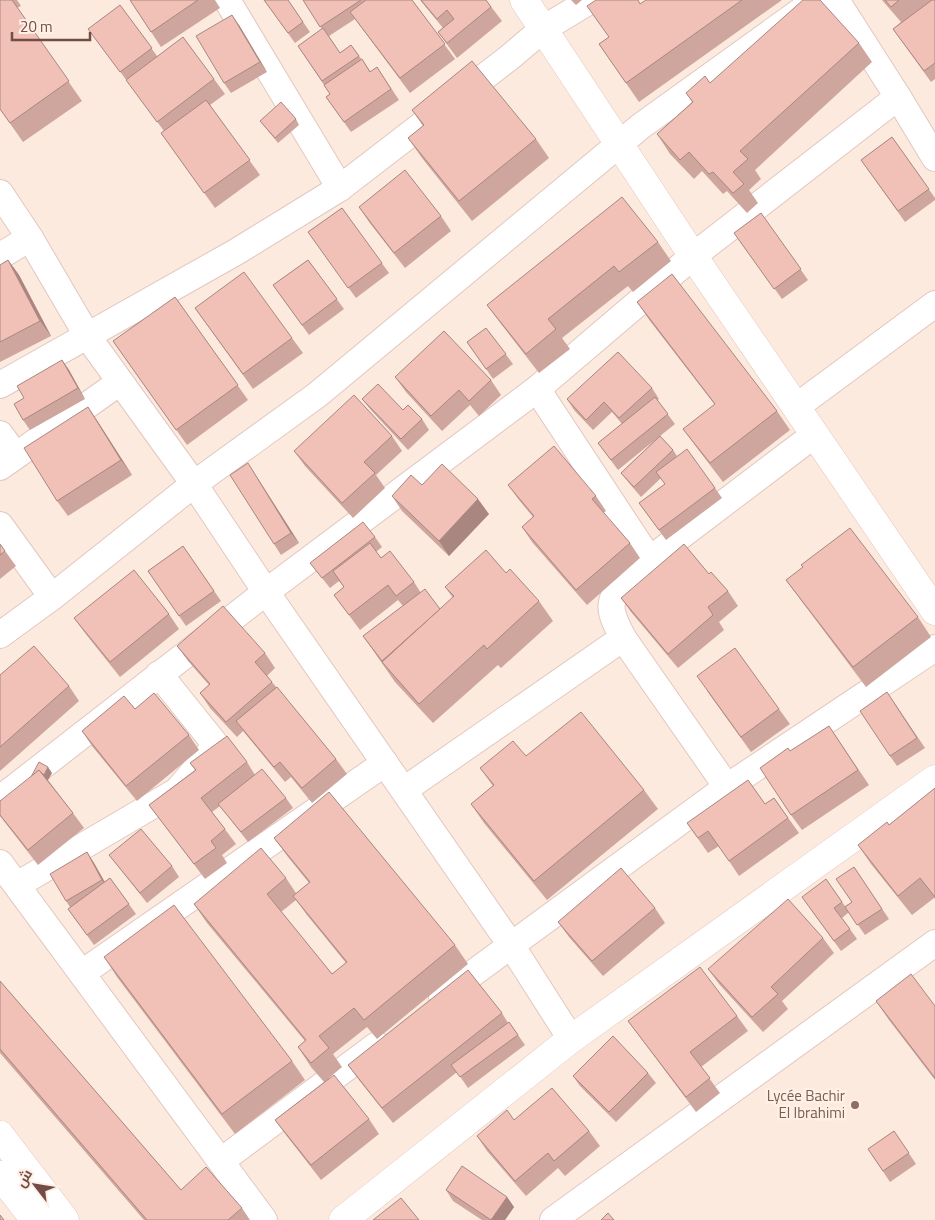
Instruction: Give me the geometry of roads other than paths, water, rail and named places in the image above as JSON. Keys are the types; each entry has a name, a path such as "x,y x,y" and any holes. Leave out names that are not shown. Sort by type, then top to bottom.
{"street":[{"path":"227,0 340,188"},
{"path":"524,0 693,256 935,612"},
{"path":"0,385 236,252 340,188 543,29 591,0"},
{"path":"0,635 52,597 194,484 317,395 641,126 816,0"},
{"path":"836,0 935,158"},
{"path":"0,799 266,592 537,389 693,256 898,97"},
{"path":"0,193 30,238 88,337 194,484 266,592 511,945 571,1039"},
{"path":"0,256 30,238"},
{"path":"796,407 935,304"},
{"path":"0,434 8,461 120,382"},
{"path":"537,389 649,559"},
{"path":"727,787 623,638 613,616 611,601 624,579 814,435"},
{"path":"0,525 52,597"},
{"path":"404,790 623,638"},
{"path":"425,1009 727,787 935,648"},
{"path":"16,885 177,791 216,745 159,674"},
{"path":"82,973 385,764"},
{"path":"343,1220 571,1039 935,779"},
{"path":"0,863 264,1220"},
{"path":"553,1220 935,943"},
{"path":"221,1161 393,1032"},
{"path":"0,1136 65,1220"},
{"path":"0,1175 35,1220"}],"place":[{"name":"Lycée Bachir El Ibrahimi","path":"855,1105"}]}
